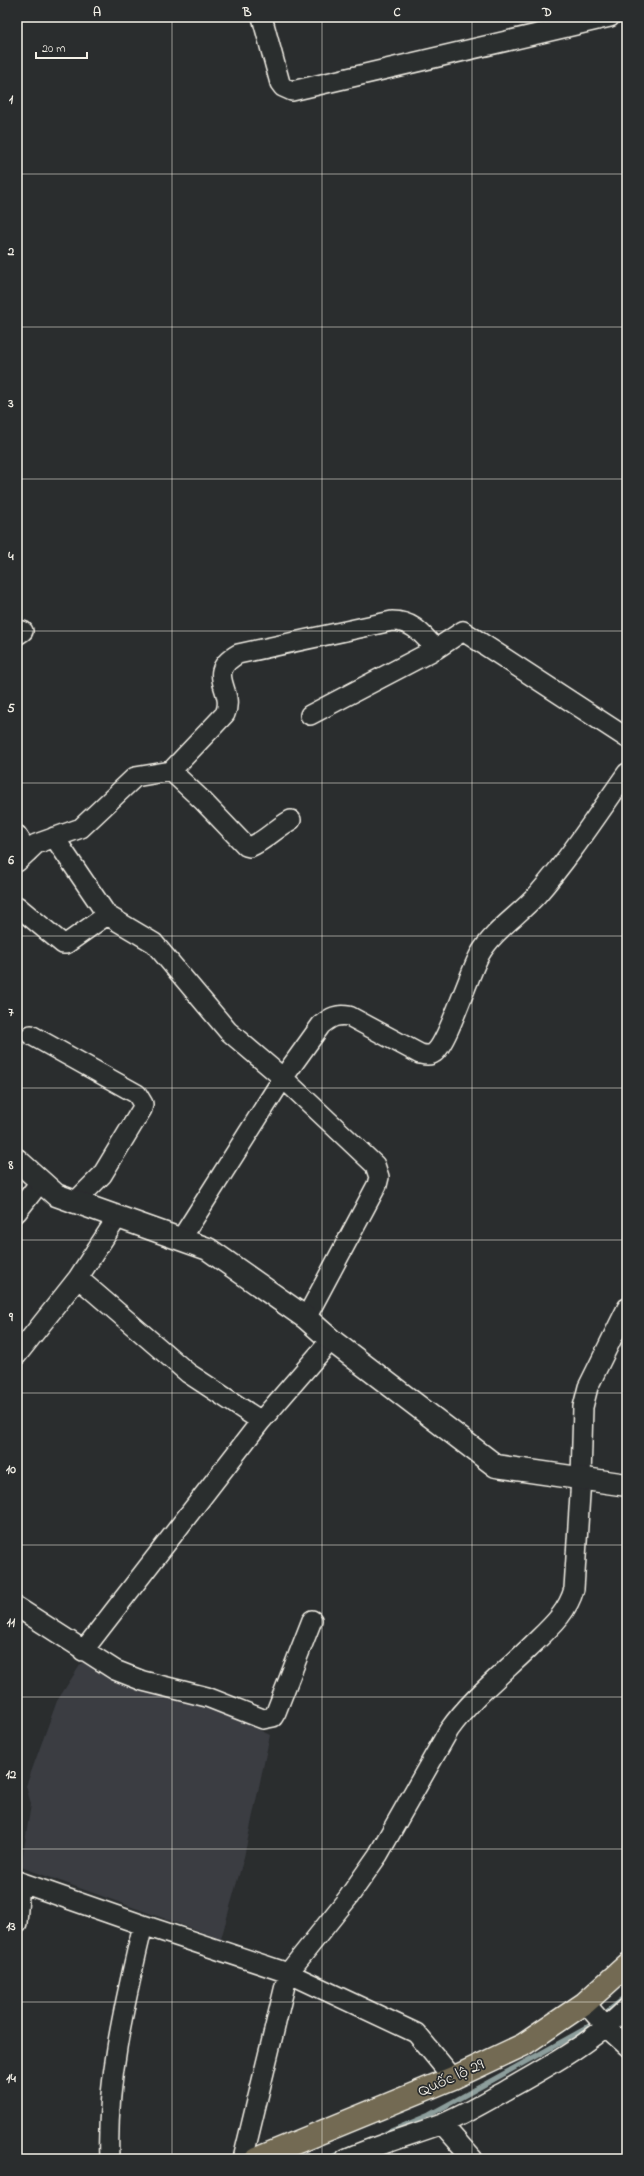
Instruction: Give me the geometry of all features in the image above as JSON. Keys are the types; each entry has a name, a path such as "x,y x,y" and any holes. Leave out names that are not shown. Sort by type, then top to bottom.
{"highway":[{"name":"Quốc lộ 29","path":"256,2159 453,2078 523,2045 595,2015 627,1965"}],"street":[{"path":"262,17 280,83 283,87 292,91 610,17"},
{"path":"22,857 36,844 81,828 135,777 171,771 225,714 228,704 221,677 221,671 225,664 238,654 392,621 402,621 412,625 436,649"},
{"path":"310,715 436,649 463,631 627,738"},
{"path":"171,771 202,800 246,846 250,847 258,844 276,828 291,820"},
{"path":"182,1239 283,1078 321,1025 339,1015 349,1016 420,1054 428,1056 435,1052 447,1034 480,953 492,938 523,911 538,894 627,773"},
{"path":"17,835 22,857"},
{"path":"54,837 107,915 154,943 228,1031 283,1078 375,1165 379,1177 306,1318"},
{"path":"17,906 63,944 66,944 107,915"},
{"path":"32,1035 137,1094 143,1104 142,1109 110,1164 102,1175 74,1203"},
{"path":"17,1160 56,1195 74,1203 208,1249 306,1318 331,1340 496,1466 627,1485"},
{"path":"17,1212 41,1181"},
{"path":"17,1355 78,1278 117,1218"},
{"path":"78,1278 188,1373 261,1421"},
{"path":"243,2159 288,1972 348,1898 378,1855 449,1730 463,1711 566,1610 574,1589 581,1478 582,1416 585,1397 627,1308"},
{"path":"82,1651 261,1421 331,1340"},
{"path":"17,1606 82,1651 128,1676 207,1697 269,1720 276,1712 312,1620"},
{"path":"17,1923 18,1882 143,1925 288,1972 416,2032 453,2078"},
{"path":"109,2159 110,2099 119,2036 143,1925"},
{"path":"345,2159 377,2145 442,2124 471,2110 561,2059 595,2015 627,2008"},
{"path":"595,2015 627,2046"},
{"path":"442,2124 473,2159"}],"shaded area":[{"path":"84,1659 132,1688 166,1694 207,1705 270,1735 244,1857 221,1939 21,1867 31,1804 26,1786 57,1701"}],"waterway":[{"path":"602,2016 627,1996"},
{"path":"386,2133 429,2115 583,2030 596,2021"},
{"path":"327,2159 342,2152"}]}
